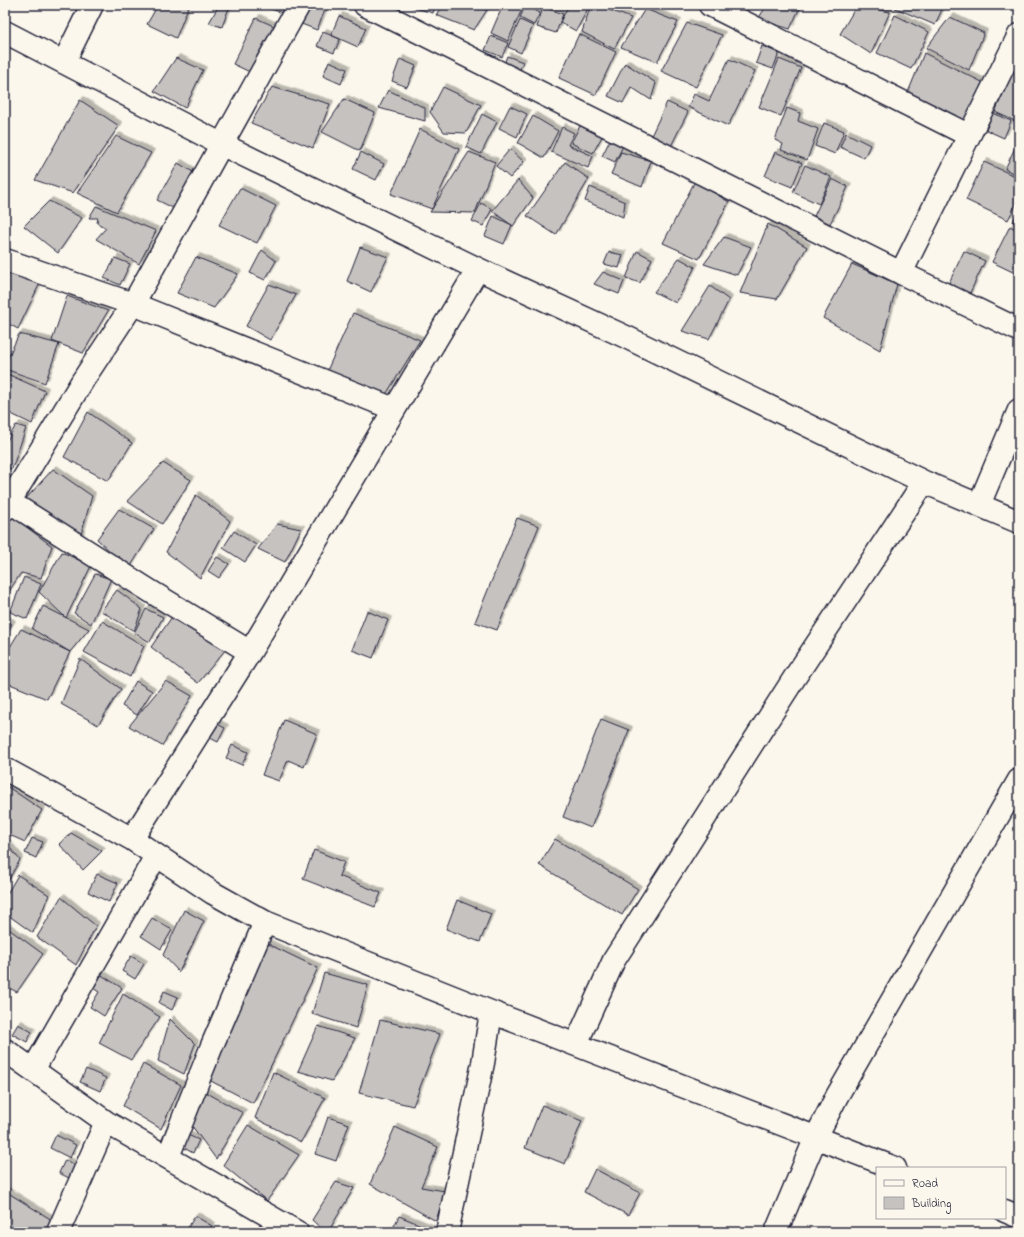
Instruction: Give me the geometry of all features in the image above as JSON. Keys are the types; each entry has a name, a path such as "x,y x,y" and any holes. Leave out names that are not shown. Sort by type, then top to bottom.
{"street":[{"path":"64,62 92,5"},
{"path":"250,652 6,503 132,304 223,145 298,5"},
{"path":"365,5 901,273 1019,330"},
{"path":"710,5 968,135"},
{"path":"5,32 223,145 478,269 626,337 924,482 1019,522"},
{"path":"901,273 968,135 1019,35"},
{"path":"5,260 132,304 278,364 394,409"},
{"path":"132,839 250,652 478,269"},
{"path":"979,505 1019,410"},
{"path":"576,1044 614,960 795,677 924,482"},
{"path":"5,769 132,839 213,893 265,922 491,1012 892,1167"},
{"path":"776,1232 816,1137 837,1096 1019,780"},
{"path":"33,1070 156,856"},
{"path":"168,1157 211,1048 265,922"},
{"path":"446,1232 483,1063 491,1012"},
{"path":"5,1050 106,1122 168,1157 266,1224 297,1232"},
{"path":"58,1232 106,1122"},
{"path":"1006,1211 1019,1217"}],"building":[{"path":"158,5 189,5 176,38 147,24"},
{"path":"219,5 230,5 222,27 209,23"},
{"path":"260,5 287,5 285,14"},
{"path":"306,5 327,5 317,30 299,23"},
{"path":"405,5 436,5 433,13"},
{"path":"442,5 471,5 487,10 474,30 436,15"},
{"path":"477,5 489,5 487,10"},
{"path":"503,5 512,5 522,9 508,41 491,33"},
{"path":"569,5 590,5 576,31 560,22"},
{"path":"591,5 596,5 631,18 614,49 582,32"},
{"path":"725,5 748,5 744,13"},
{"path":"767,5 801,5 790,29 758,19"},
{"path":"857,5 890,12 871,54 840,34"},
{"path":"896,5 944,5 935,25 895,8"},
{"path":"525,6 540,13 534,25 520,18"},
{"path":"543,7 563,14 556,33 537,27"},
{"path":"645,9 678,22 657,62 621,47"},
{"path":"895,15 929,32 911,69 877,53"},
{"path":"339,16 366,28 358,47 331,35"},
{"path":"950,17 984,33 969,70 926,48"},
{"path":"256,18 278,28 252,73 233,64"},
{"path":"520,20 533,26 521,53 508,47"},
{"path":"687,23 722,35 696,87 661,71"},
{"path":"323,32 340,39 334,53 317,46"},
{"path":"579,34 616,52 596,95 559,78"},
{"path":"491,36 508,43 502,57 485,50"},
{"path":"762,46 779,53 773,69 756,63"},
{"path":"924,53 986,84 967,123 907,95"},
{"path":"507,56 523,62 517,75 502,69"},
{"path":"176,58 203,70 185,108 154,91"},
{"path":"1019,58 1019,123 995,112"},
{"path":"400,59 416,66 407,87 392,81"},
{"path":"729,59 755,71 728,126 688,107 694,94 709,101"},
{"path":"779,59 801,68 781,116 759,107"},
{"path":"329,61 347,69 341,84 323,76"},
{"path":"625,63 656,83 651,100 631,87 623,103 608,96"},
{"path":"272,87 330,104 313,148 251,123"},
{"path":"443,87 481,105 466,133 444,132 430,112"},
{"path":"388,90 425,108 425,121 379,108"},
{"path":"344,99 375,113 360,151 322,132"},
{"path":"80,100 119,126 73,193 35,180"},
{"path":"667,102 688,112 669,150 649,140"},
{"path":"510,106 527,114 517,137 499,128"},
{"path":"787,108 800,113 798,121 818,129 807,160 781,150 783,144 775,140"},
{"path":"993,113 1011,121 1004,138 986,130"},
{"path":"482,114 497,122 481,154 466,147"},
{"path":"533,116 558,131 544,158 518,143"},
{"path":"583,120 605,131 593,153 571,143"},
{"path":"824,123 844,131 835,154 815,146"},
{"path":"562,127 574,133 568,145 593,156 588,168 551,152"},
{"path":"420,129 459,149 432,209 391,194"},
{"path":"846,133 870,145 864,158 840,147"},
{"path":"116,136 151,153 117,212 77,193"},
{"path":"1019,139 1019,176 1005,169"},
{"path":"610,140 623,146 615,162 602,156"},
{"path":"510,149 524,162 510,178 496,166"},
{"path":"361,152 384,164 376,180 353,169"},
{"path":"469,152 495,162 475,213 430,212"},
{"path":"621,152 651,161 642,187 611,174"},
{"path":"775,152 802,163 792,187 765,176"},
{"path":"565,162 589,179 556,235 527,216"},
{"path":"984,162 1019,178 1019,198 1008,220 966,200"},
{"path":"178,163 193,172 175,209 157,200"},
{"path":"805,165 831,177 819,204 793,192"},
{"path":"832,179 848,187 830,224 814,216"},
{"path":"518,180 533,198 513,226 492,211"},
{"path":"695,181 729,202 699,259 663,243"},
{"path":"590,187 625,202 623,217 585,201"},
{"path":"240,188 276,206 257,243 219,225"},
{"path":"49,201 82,218 58,253 24,226"},
{"path":"481,203 492,209 483,226 472,221"},
{"path":"96,206 156,231 139,264 96,239 106,228 97,223 98,218 89,218"},
{"path":"1019,209 1019,225 1013,222"},
{"path":"493,216 512,225 504,244 485,236"},
{"path":"768,224 807,247 777,299 740,293"},
{"path":"1010,226 1019,231 1019,275 992,262"},
{"path":"724,237 751,247 737,275 704,264"},
{"path":"360,247 388,257 371,292 347,281"},
{"path":"262,250 276,261 265,280 250,273"},
{"path":"637,251 652,259 640,283 626,278"},
{"path":"964,251 985,261 968,297 947,287"},
{"path":"609,252 623,255 619,268 604,264"},
{"path":"196,257 238,274 214,308 177,293"},
{"path":"115,258 130,264 120,285 104,278"},
{"path":"679,258 695,267 676,303 654,292"},
{"path":"852,264 897,284 880,350 823,318"},
{"path":"9,269 40,283 18,329 5,322 5,279"},
{"path":"603,272 624,281 619,294 594,284"},
{"path":"269,284 296,295 270,340 246,326"},
{"path":"710,286 729,300 709,339 682,331"},
{"path":"67,296 108,311 83,353 52,341"},
{"path":"353,313 420,340 385,396 326,373"},
{"path":"19,334 59,344 45,383 5,369 5,364"},
{"path":"5,373 45,391 32,424 5,411"},
{"path":"88,412 132,443 108,481 64,457"},
{"path":"16,425 26,428 12,469 5,468 5,444"},
{"path":"163,463 191,480 162,524 127,501"},
{"path":"53,469 92,496 80,538 22,503"},
{"path":"196,495 230,521 200,578 166,552"},
{"path":"119,509 154,529 129,569 97,539"},
{"path":"9,514 52,546 41,578 21,573 5,597 5,522"},
{"path":"517,518 539,526 497,630 475,622"},
{"path":"277,524 301,529 285,562 258,549"},
{"path":"234,531 256,545 245,562 223,548"},
{"path":"62,552 91,566 66,618 39,592"},
{"path":"217,557 229,564 219,578 208,571"},
{"path":"95,574 111,579 91,624 74,613"},
{"path":"24,577 41,584 27,619 10,612"},
{"path":"117,590 142,609 134,631 101,611"},
{"path":"43,606 89,629 70,652 32,629"},
{"path":"146,609 163,617 150,642 134,633"},
{"path":"367,611 388,620 373,658 352,650"},
{"path":"174,614 226,649 198,683 151,647"},
{"path":"5,620 12,624 5,636"},
{"path":"102,621 144,646 130,677 84,652"},
{"path":"21,629 70,652 47,699 5,682 5,655"},
{"path":"80,659 121,689 98,725 61,704"},
{"path":"136,681 152,691 137,715 122,706"},
{"path":"166,681 192,696 162,746 129,726"},
{"path":"601,719 629,730 591,828 563,817"},
{"path":"284,720 317,734 304,767 288,760 279,781 262,775"},
{"path":"213,722 225,728 218,742 206,736"},
{"path":"232,745 248,752 242,765 226,758"},
{"path":"5,785 42,810 25,842 5,833"},
{"path":"71,833 102,851 83,870 59,844"},
{"path":"32,838 43,842 36,858 25,853"},
{"path":"555,839 638,889 622,915 539,865"},
{"path":"5,842 20,860 5,886"},
{"path":"314,850 344,862 339,876 381,893 375,907 303,879"},
{"path":"97,874 118,883 109,902 88,892"},
{"path":"18,875 49,895 33,933 5,913 5,897"},
{"path":"61,897 96,926 76,965 37,937"},
{"path":"457,900 491,914 480,942 446,929"},
{"path":"184,910 204,921 179,972 163,955"},
{"path":"152,918 172,930 161,949 141,936"},
{"path":"6,927 43,954 17,992 5,986"},
{"path":"266,943 318,968 253,1103 207,1079"},
{"path":"131,956 144,964 135,979 122,971"},
{"path":"92,969 122,988 104,1016 90,1007 99,992 84,982"},
{"path":"324,973 368,985 356,1028 312,1014"},
{"path":"164,991 178,997 172,1010 159,1003"},
{"path":"123,994 160,1017 131,1060 99,1043"},
{"path":"170,1019 195,1044 184,1074 158,1061"},
{"path":"380,1020 440,1034 413,1106 359,1093"},
{"path":"18,1024 32,1032 27,1042 12,1034"},
{"path":"318,1026 355,1038 332,1081 298,1071"},
{"path":"143,1064 181,1085 161,1129 123,1106"},
{"path":"86,1069 106,1078 100,1091 80,1082"},
{"path":"273,1072 325,1098 301,1142 255,1118"},
{"path":"200,1089 243,1113 216,1159 189,1122"},
{"path":"542,1105 582,1121 565,1164 525,1148"},
{"path":"328,1117 349,1124 336,1161 315,1154"},
{"path":"248,1125 299,1155 267,1201 223,1165"},
{"path":"395,1127 438,1147 421,1187 445,1191 436,1221 370,1184"},
{"path":"183,1133 199,1140 193,1153 177,1144"},
{"path":"56,1135 76,1145 70,1158 50,1148"},
{"path":"65,1160 77,1166 71,1179 59,1173"},
{"path":"595,1169 640,1193 628,1215 584,1192"},
{"path":"336,1182 354,1188 328,1232 325,1232 312,1220"},
{"path":"5,1191 52,1220 47,1232 5,1232"},
{"path":"195,1216 212,1226 208,1232 186,1231"},
{"path":"399,1216 431,1229 430,1232 391,1232"}]}
